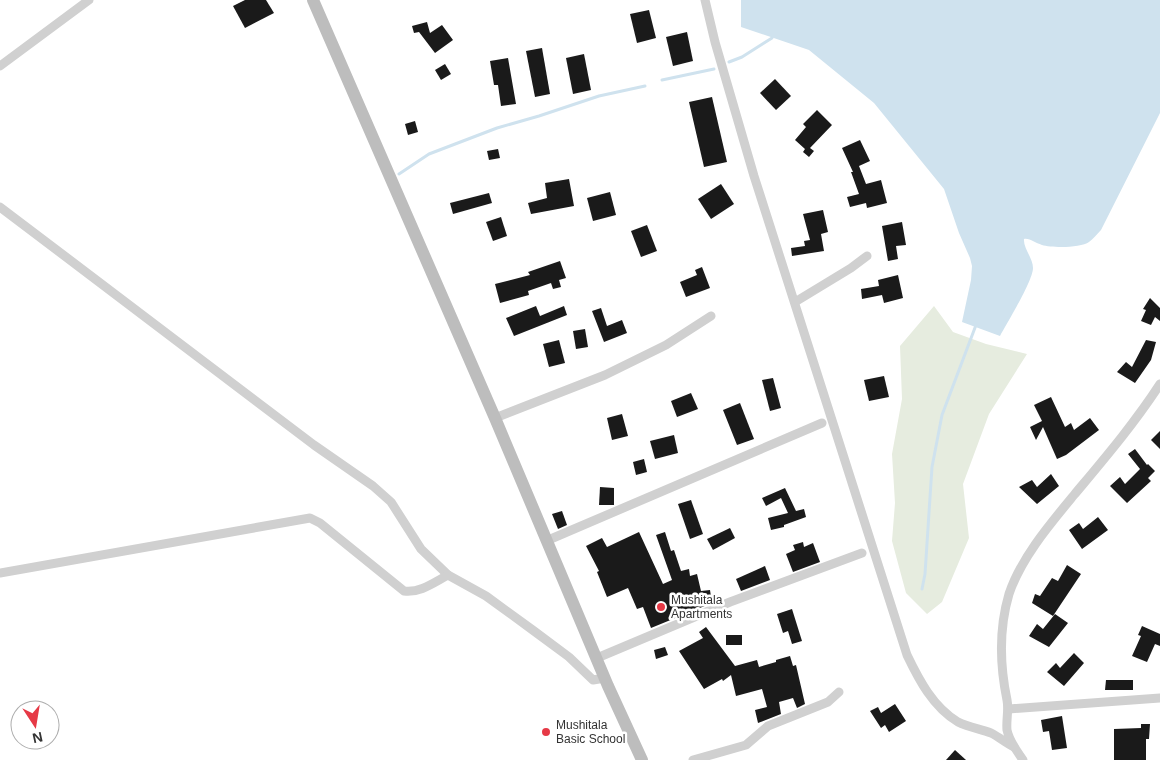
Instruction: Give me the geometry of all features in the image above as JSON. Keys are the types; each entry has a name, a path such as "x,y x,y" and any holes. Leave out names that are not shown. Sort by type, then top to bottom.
{"main road":[{"path":"313,0 642,760"}],"street":[{"path":"0,66 89,0"},
{"path":"705,0 715,42 754,176 907,655 917,677 930,697 944,712 959,722 991,734 1014,747"},
{"path":"0,207 306,439 373,486 391,502 421,548 448,575 486,596 534,630 569,657 593,680 605,678"},
{"path":"795,302 867,256"},
{"path":"495,418 605,375 666,345 711,316"},
{"path":"1023,760 1014,747 1007,730 1008,709 1002,674 1002,632 1009,594 1027,556 1057,516 1141,414 1160,384"},
{"path":"546,541 822,423"},
{"path":"0,573 310,518 320,523 404,591 412,592 423,589 448,575"},
{"path":"597,658 730,602 862,553"},
{"path":"693,760 746,745 768,726 828,702 839,692"},
{"path":"1008,709 1160,698"}],"shaded area":[{"path":"934,306 953,332 986,344 1027,354 989,414 963,484 969,538 942,602 927,614 906,593 892,541 895,503 892,454 902,399 900,346"}],"water":[{"path":"741,0 1160,0 1160,113 1101,230 1089,242 1059,247 1042,245 1024,239 1033,264 1032,274 1000,336 962,322 972,266 944,189 874,103 809,50 741,27"}],"building":[{"path":"245,0 266,0 274,13 245,28 233,6"},
{"path":"649,10 656,38 637,43 630,14"},
{"path":"427,22 430,33 442,25 453,40 435,53 419,32 414,33 412,26"},
{"path":"687,32 693,61 673,66 666,37"},
{"path":"542,48 550,94 535,97 526,51"},
{"path":"584,54 591,90 573,94 566,58"},
{"path":"508,58 516,104 501,106 498,85 494,85 490,61"},
{"path":"445,64 451,74 441,80 435,70"},
{"path":"775,79 791,96 776,110 760,93"},
{"path":"712,97 727,162 704,167 689,102"},
{"path":"817,110 832,125 810,148 814,151 809,157 803,152 805,149 795,140 806,127 803,124"},
{"path":"415,121 418,132 408,135 405,124"},
{"path":"860,140 870,161 859,166 866,184 881,180 887,203 867,208 866,203 850,207 847,197 859,194 851,172 853,172 842,148"},
{"path":"498,149 500,158 489,160 487,151"},
{"path":"569,179 574,206 531,214 528,203 547,198 545,183"},
{"path":"721,184 734,204 711,219 698,199"},
{"path":"610,192 616,215 593,221 587,198"},
{"path":"489,193 492,203 453,214 450,203"},
{"path":"823,210 828,232 821,234 824,251 792,256 791,248 805,246 804,241 810,240 803,214"},
{"path":"501,217 507,236 493,241 486,222"},
{"path":"902,222 906,245 896,246 898,259 888,261 882,226"},
{"path":"647,225 657,251 641,257 631,231"},
{"path":"560,261 566,278 559,280 561,287 553,289 551,283 528,291 529,295 500,303 495,284 530,275 528,272"},
{"path":"702,267 710,288 686,297 680,282 697,275 695,270"},
{"path":"898,275 903,298 884,303 882,295 862,299 861,289 879,286 878,280"},
{"path":"1150,298 1160,308 1160,321 1155,317 1151,325 1141,321 1146,310 1143,309"},
{"path":"536,306 540,316 564,306 567,315 514,336 506,318"},
{"path":"601,308 607,326 622,320 627,333 604,342 592,311"},
{"path":"585,329 588,347 576,349 573,331"},
{"path":"559,340 565,363 549,367 543,344"},
{"path":"1146,340 1156,342 1151,360 1135,383 1117,372 1126,362 1132,367"},
{"path":"884,376 889,397 869,401 864,380"},
{"path":"773,378 781,408 770,411 762,380"},
{"path":"691,393 698,409 677,417 671,401"},
{"path":"1051,397 1065,427 1071,423 1074,430 1090,418 1099,430 1066,455 1057,459 1043,427 1036,440 1030,427 1042,421 1034,405"},
{"path":"740,403 754,439 737,445 723,410"},
{"path":"622,414 628,436 612,440 607,418"},
{"path":"1160,431 1160,449 1151,440"},
{"path":"674,435 678,453 655,459 650,441"},
{"path":"1135,449 1147,465 1155,471 1148,478 1151,481 1127,503 1110,486 1120,477 1125,484 1140,469 1128,454"},
{"path":"644,459 647,472 636,475 633,462"},
{"path":"1051,474 1059,486 1037,504 1019,487 1032,480 1037,487"},
{"path":"600,487 614,488 614,505 599,505"},
{"path":"785,488 796,511 804,509 806,517 784,525 784,527 771,530 768,518 788,513 781,498 766,506 762,498"},
{"path":"691,500 703,534 690,539 678,504"},
{"path":"562,511 567,525 558,529 552,514"},
{"path":"1098,517 1108,530 1082,549 1069,530 1079,523 1083,529"},
{"path":"730,528 735,538 713,550 707,539"},
{"path":"639,532 663,584 672,580 656,535 665,532 671,551 674,550 681,571 689,569 690,576 697,574 701,591 710,590 712,603 651,628 643,607 637,609 628,588 607,597 597,572 599,571 586,546 602,538 607,547"},
{"path":"803,542 804,547 813,543 820,562 793,572 786,554 795,550 793,545"},
{"path":"1067,565 1081,574 1053,616 1032,603 1035,594 1040,596 1052,578 1058,581"},
{"path":"765,566 770,580 741,591 736,579"},
{"path":"792,609 802,641 792,644 788,631 783,633 777,614"},
{"path":"1055,614 1068,623 1049,647 1029,636 1037,624 1043,629"},
{"path":"1142,626 1160,634 1160,646 1155,644 1147,662 1132,656 1141,636 1138,635"},
{"path":"706,627 735,666 757,660 759,667 790,656 793,666 796,665 805,704 797,708 793,698 779,702 781,714 758,723 755,710 767,707 762,689 736,696 731,675 723,681 722,679 704,689 679,651 703,638 699,632"},
{"path":"726,635 742,635 742,645 726,645"},
{"path":"665,647 668,655 656,659 654,650"},
{"path":"1074,653 1084,663 1064,686 1047,672 1056,663 1060,668"},
{"path":"1106,680 1133,680 1133,690 1105,690"},
{"path":"895,704 906,721 889,732 885,725 881,728 870,711 878,707 881,713"},
{"path":"1062,716 1067,748 1052,750 1049,731 1043,732 1041,720"},
{"path":"1141,724 1150,724 1149,739 1146,739 1146,760 1114,760 1114,729 1141,728"},
{"path":"955,750 966,760 946,760"}],"waterway":[{"path":"729,62 742,57 772,38"},
{"path":"662,80 714,69"},
{"path":"399,174 429,154 497,128 599,96 645,86"},
{"path":"922,589 925,574 932,467 942,415 976,325"}],"place":[{"name":"Mushitala Apartments","path":"661,607"},
{"name":"Mushitala Basic School","path":"546,732"}]}
